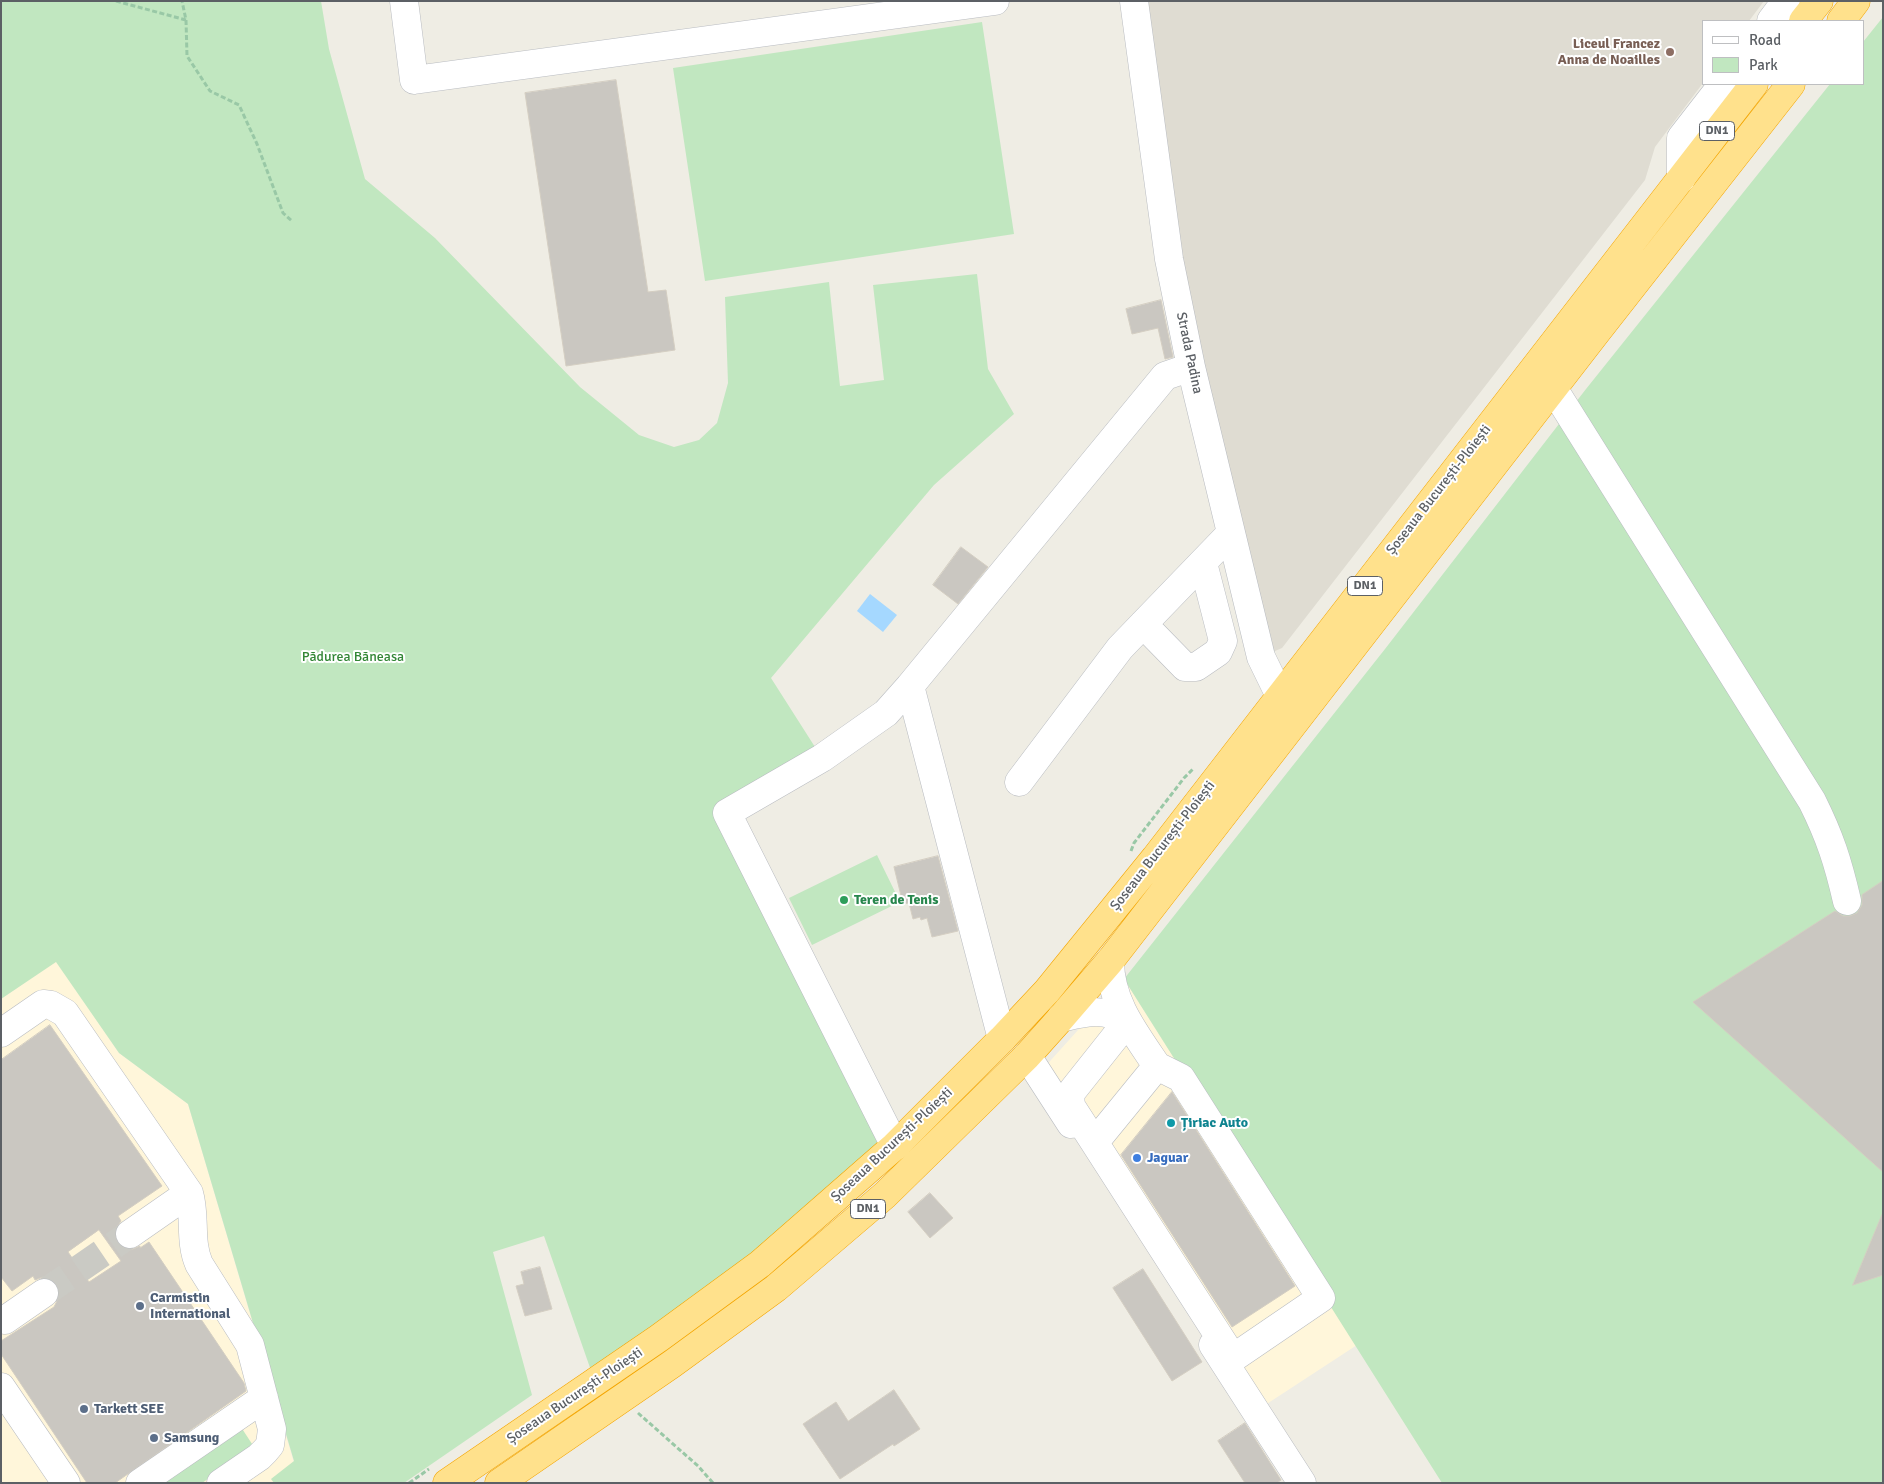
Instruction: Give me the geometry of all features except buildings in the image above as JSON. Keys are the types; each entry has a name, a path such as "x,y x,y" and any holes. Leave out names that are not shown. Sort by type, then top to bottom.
{"highway":[{"path":"1804,20 1819,1"},
{"path":"1842,20 1856,1"},
{"name":"Șoseaua București-Ploiești","path":"440,1475 660,1338 760,1264 895,1146 1002,1039 1047,991 1155,858 1753,85"},
{"name":"Șoseaua București-Ploiești","path":"499,1483 776,1288 885,1195 1027,1056 1110,961 1553,388 1790,85"}],"street":[{"path":"404,1 414,80 994,1"},
{"name":"Strada Padina","path":"1134,1 1169,259 1191,367 1261,657 1280,696"},
{"path":"1772,20 1786,1"},
{"path":"1680,179 1681,138 1722,85"},
{"path":"895,1146 727,813 822,758 886,713 1165,376 1191,367"},
{"path":"1553,388 1812,801 1837,857 1847,901"},
{"path":"1019,782 1120,648 1231,533"},
{"path":"1144,624 1185,667 1196,667 1218,652 1223,641 1203,563"},
{"path":"910,686 1002,1039"},
{"path":"1110,961 1111,984 1119,1007 1128,1022 1157,1066 1182,1078 1321,1298 1233,1358 1071,1106 1070,1096 1073,1090 1128,1022"},
{"path":"1,1033 44,1004 51,1005 64,1013 189,1193 193,1211 195,1255 250,1345 272,1429 270,1445 259,1457 221,1483"},
{"path":"1061,1018 1086,1012 1099,1012 1117,1015 1128,1022"},
{"path":"1027,1056 1302,1483"},
{"path":"1095,1142 1157,1066"},
{"path":"130,1234 189,1193"},
{"path":"3,1319 44,1293"},
{"path":"1,1387 66,1483"},
{"path":"140,1483 264,1398"}],"path":[{"path":"116,1 186,20"},
{"path":"182,1 186,20 187,56 210,91 239,104 257,144 283,213 292,220"},
{"path":"1128,857 1134,844 1184,778 1196,766"},
{"path":"622,1398 698,1466 712,1483"},
{"path":"409,1483 440,1475"}],"shaded area":[{"path":"1134,1 1764,1 1750,20 1702,20 1702,84 1655,147 1645,180 1282,648 1261,657 1191,367"},
{"path":"56,961 119,1053 188,1104 300,1483 1,1483 1,999"},
{"path":"1124,979 1357,1345 1256,1411 1042,1070"}],"green space":[{"name":"Pădurea Băneasa","path":"1,1 321,1 329,49 365,179 435,238 580,387 639,435 674,447 699,440 717,423 728,383 725,297 829,282 840,386 884,380 873,285 977,274 988,369 1014,414 934,485 771,678 822,758 728,813 895,1146 595,1382 544,1236 493,1252 532,1395 404,1483 274,1483 271,1479 294,1461 188,1104 119,1053 56,962 1,999"},
{"path":"1883,17 1883,1483 1442,1483 1124,979 1385,649 1586,389 1829,85 1864,85 1864,41"},
{"path":"982,22 1014,234 705,281 673,68"},
{"name":"Teren de Tenis","path":"877,855 900,902 812,945 789,898"},
{"path":"239,1424 254,1447 202,1483 152,1483"}],"water":[{"path":"870,594 897,615 883,632 857,611"}],"tunnel":[{"path":"44,1293 130,1234"}],"place":[{"name":"Liceul Francez Anna de Noailles","path":"1670,52"},
{"name":"Teren de Tenis","path":"844,900"},
{"name":"Țiriac Auto","path":"1171,1123"},
{"name":"Jaguar","path":"1137,1158"},
{"name":"Carmistin International","path":"140,1306"},
{"name":"Tarkett SEE","path":"84,1409"},
{"name":"Samsung","path":"154,1438"}]}
